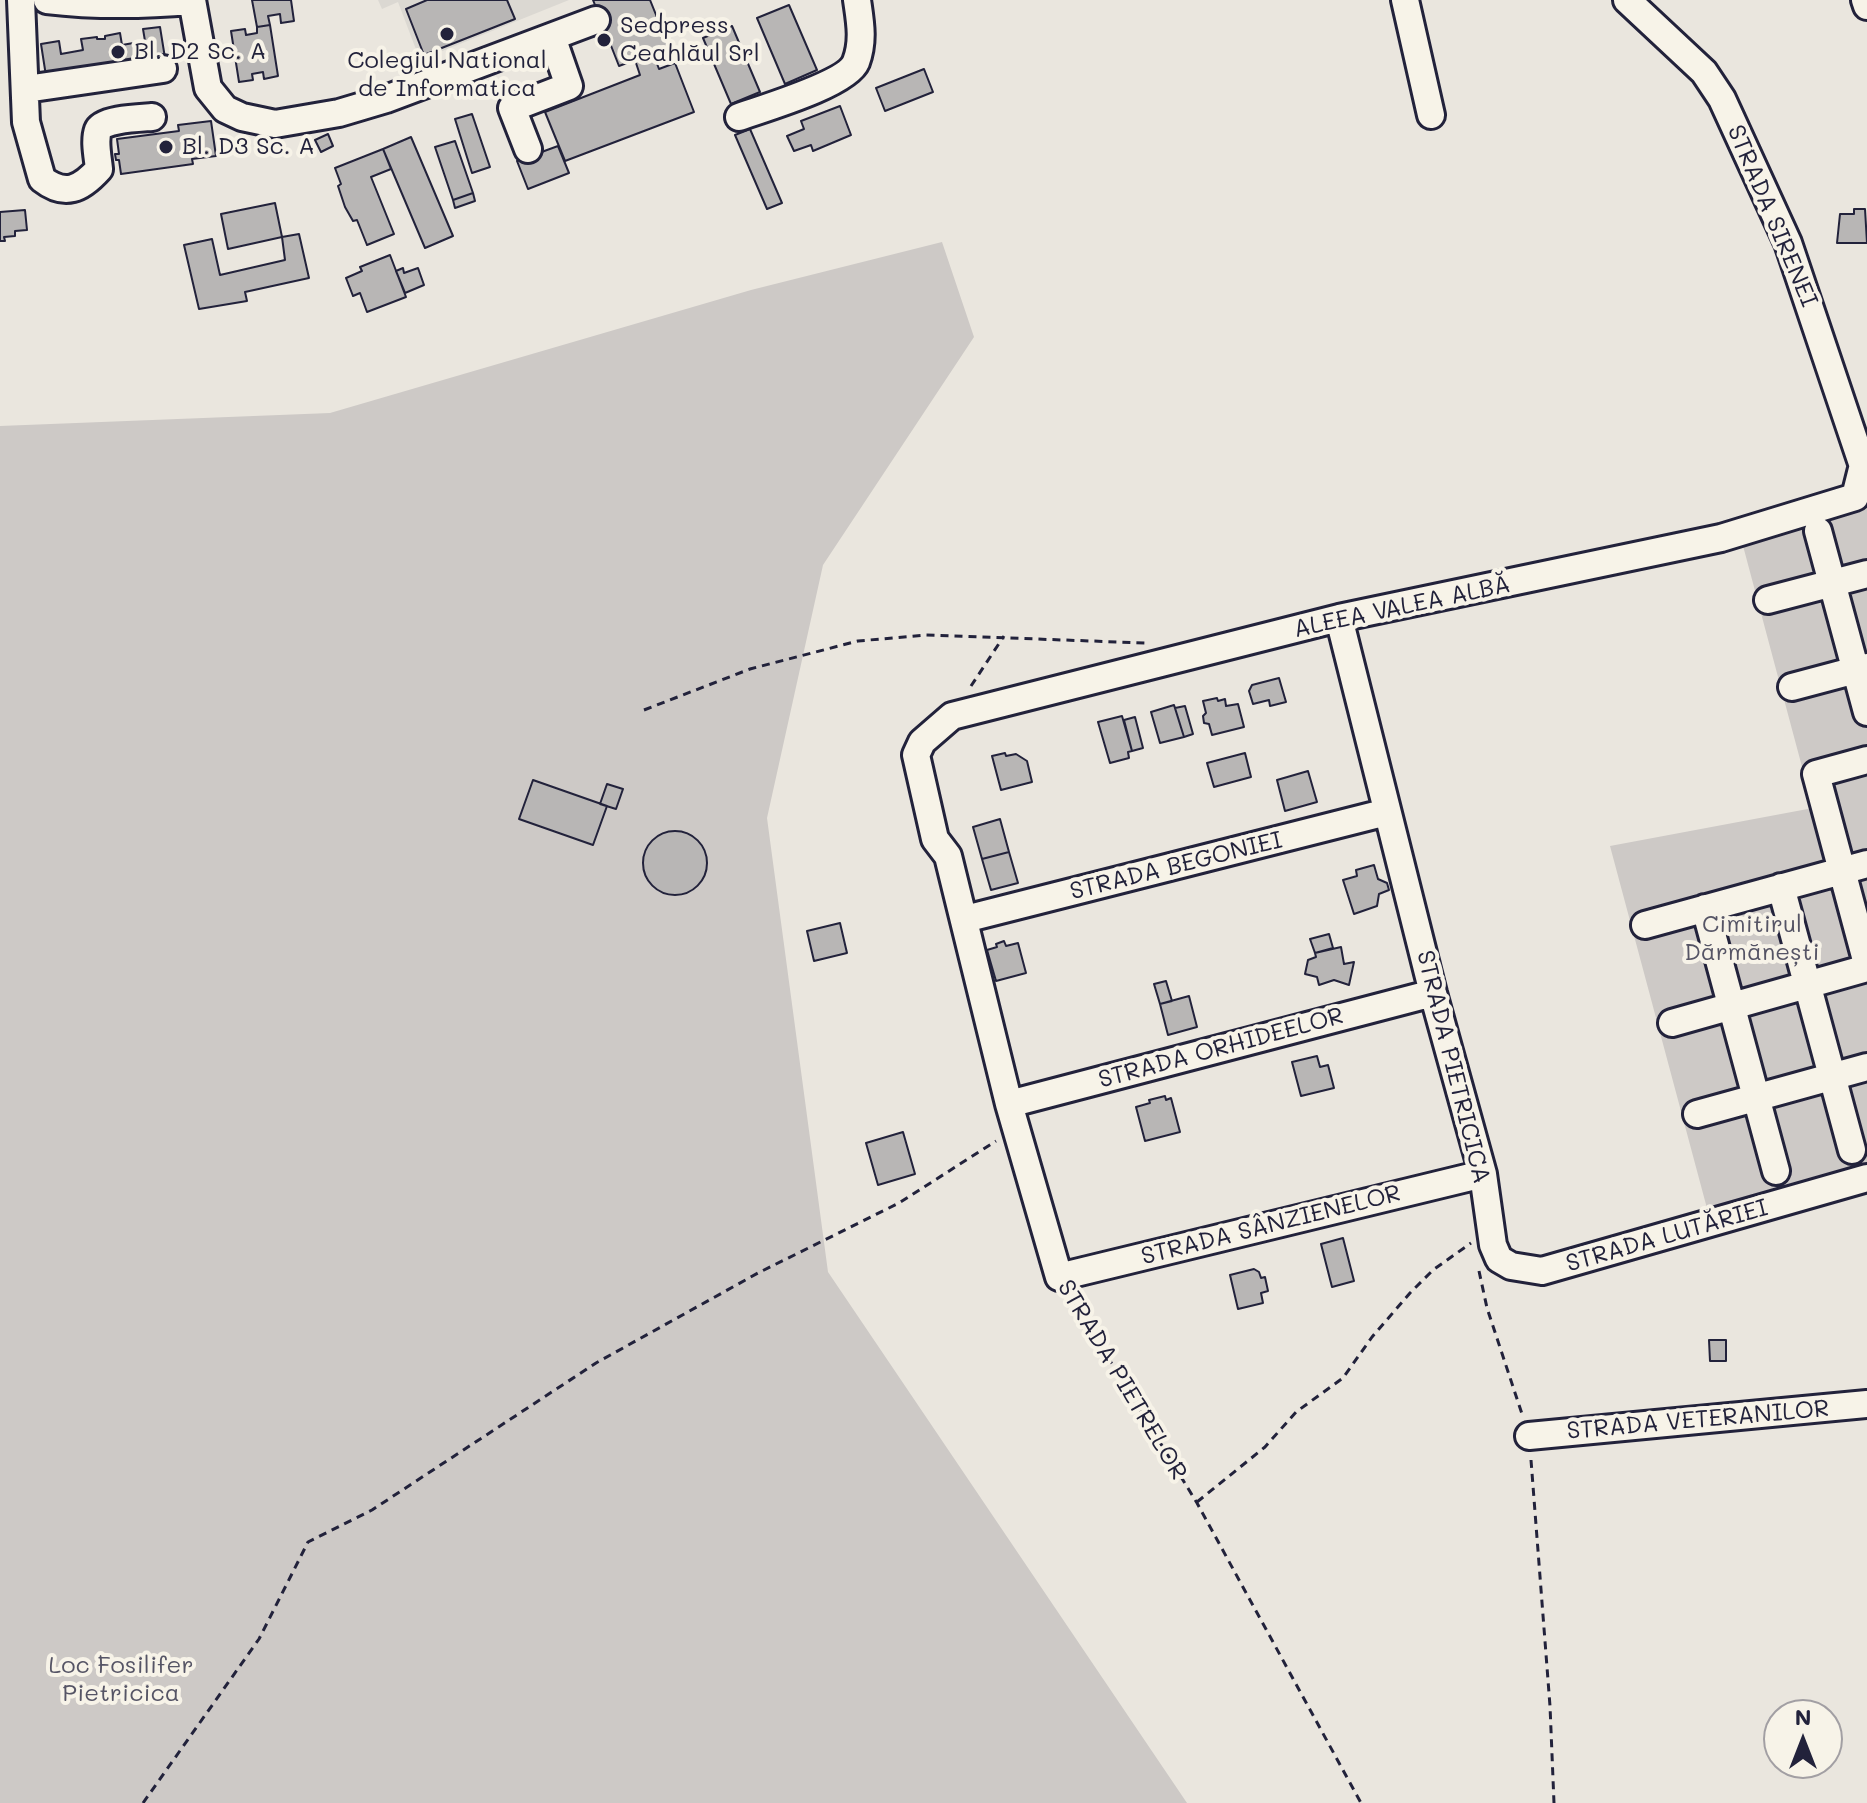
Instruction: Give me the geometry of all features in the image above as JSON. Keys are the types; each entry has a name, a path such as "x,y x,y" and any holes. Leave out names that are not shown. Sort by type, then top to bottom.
{"street":[{"path":"21,0 26,122 42,179 58,189 80,186 99,169 97,132 100,126 107,122 152,117"},
{"path":"47,0 129,6 192,0 208,88 225,109 242,117 275,124 339,113 386,99 596,20"},
{"path":"739,117 835,81 855,65 862,38 857,0"},
{"path":"1405,0 1431,115"},
{"name":"STRADA SIRENEI","path":"1627,0 1704,72 1722,99 1788,243 1866,469"},
{"path":"1865,0 1867,6"},
{"path":"528,149 512,108 569,86 552,37"},
{"path":"26,89 163,69"},
{"name":"ALEEA VALEA ALBĂ","path":"922,742 952,716 1339,618 1721,538 1855,497 1866,469"},
{"path":"1818,531 1861,668 1867,712"},
{"path":"1768,600 1867,574"},
{"name":"STRADA PIETRICICA","path":"1339,618 1433,993 1483,1174 1490,1227"},
{"path":"1792,687 1861,668"},
{"name":"STRADA PIETRELOR","path":"922,742 916,755 935,839 948,856 1012,1116 1059,1277"},
{"path":"1672,1023 1867,966 1854,867 1816,774 1867,760"},
{"name":"STRADA BEGONIEI","path":"965,919 1387,812"},
{"path":"1645,925 1854,867"},
{"path":"1781,887 1852,1150"},
{"path":"1705,908 1776,1171"},
{"name":"STRADA ORHIDEELOR","path":"1012,1116 1433,993"},
{"path":"1697,1114 1867,1067"},
{"name":"STRADA SÂNZIENELOR","path":"1059,1277 1483,1174"},
{"name":"STRADA LUTĂRIEI","path":"1490,1227 1499,1259 1511,1266 1542,1271 1867,1178"},
{"name":"STRADA VETERANILOR","path":"1529,1436 1867,1404"}],"path":[{"path":"644,710 750,669 858,641 926,635 1147,643"},
{"path":"952,716 1004,636"},
{"path":"143,1803 259,1639 308,1542 372,1510 596,1363 758,1273 899,1203 1012,1116"},
{"path":"1197,1503 1265,1447 1296,1412 1343,1378 1372,1337 1410,1293 1433,1270 1490,1227"},
{"path":"1478,1265 1496,1338 1529,1436 1550,1706 1554,1803"},
{"name":"STRADA PIETRELOR","path":"1059,1277 1197,1503 1361,1803"}],"shaded area":[{"name":"Colegiul National de Informatica","path":"378,0 569,0 420,60 398,2 382,9"}],"green space":[{"name":"Loc Fosilifer Pietricica","path":"942,242 974,337 823,565 767,818 828,1272 1187,1803 0,1803 0,426 330,413 751,290"},
{"name":"Cimitirul Dărmănești","path":"1867,505 1867,1169 1708,1212 1610,846 1813,808 1742,542"}],"building":[{"path":"252,0 291,0 294,21 281,23 280,14 268,16 270,25 257,27"},
{"name":"Colegiul National de Informatica","path":"427,0 507,0 515,19 424,55 406,9"},
{"path":"593,0 650,0 669,47 619,66"},
{"path":"789,5 817,70 785,84 757,18"},
{"path":"270,25 278,76 264,79 263,72 252,74 253,80 239,82 231,31 245,29 246,35 257,33 257,27"},
{"path":"732,26 760,92 731,104 703,38"},
{"name":"Bl. D2 Sc. A","path":"160,27 165,58 46,76 41,44 59,41 61,54 83,50 81,39 105,39 105,36 120,33 122,45 145,41 143,29"},
{"path":"653,53 659,69 675,63 694,112 565,161 545,112 640,75 635,60"},
{"path":"924,69 933,92 885,111 876,88"},
{"path":"840,106 851,135 813,151 811,145 794,151 787,136 804,129 801,121"},
{"path":"472,114 490,167 472,173 455,119"},
{"name":"Bl. D3 Sc. A","path":"211,121 216,156 192,159 193,164 121,174 115,154 119,154 117,139 179,131 178,125"},
{"path":"750,129 782,203 767,209 735,135"},
{"path":"328,134 333,146 321,152 315,140"},
{"path":"411,137 453,236 425,248 383,149"},
{"path":"455,141 473,193 453,200 435,147"},
{"path":"558,146 569,173 528,189 517,161"},
{"path":"383,149 391,169 371,177 394,234 367,245 357,220 353,221 345,207 335,168"},
{"path":"473,193 475,201 455,208 453,200"},
{"path":"275,203 282,237 228,249 221,214"},
{"path":"1854,209 1865,209 1867,243 1837,243 1840,214 1854,214"},
{"path":"25,210 27,230 15,231 15,236 4,237 5,241 0,241 0,212"},
{"path":"299,234 309,278 245,292 247,301 199,309 184,245 212,239 220,275 285,260 282,237"},
{"path":"390,255 406,297 367,312 360,293 353,296 346,278 362,271 360,267"},
{"path":"403,268 404,273 418,268 424,285 405,293 396,271"},
{"path":"1279,678 1286,702 1270,706 1269,700 1253,704 1249,691 1252,685"},
{"path":"1217,698 1218,701 1225,699 1226,706 1238,704 1244,727 1212,735 1209,724 1204,723 1206,713 1203,701"},
{"path":"1174,705 1184,737 1160,743 1151,712"},
{"path":"1185,706 1193,734 1184,737 1175,708"},
{"path":"1122,716 1132,751 1128,752 1129,758 1110,763 1098,722"},
{"path":"1135,717 1143,748 1132,751 1124,720"},
{"path":"1005,753 1006,756 1016,754 1027,761 1032,782 1001,790 992,756"},
{"path":"1245,753 1251,777 1214,787 1207,763"},
{"path":"1308,771 1317,802 1285,811 1277,780"},
{"path":"533,780 607,806 593,845 519,819"},
{"path":"607,784 623,789 616,809 600,804"},
{"path":"1000,819 1009,852 982,859 973,827"},
{"path":"675,831 693,837 701,845 707,863 701,881 693,889 675,895 657,889 649,881 643,863 649,845 657,837"},
{"path":"1009,852 1018,883 991,890 982,859"},
{"path":"1374,865 1378,879 1387,883 1389,890 1379,894 1377,906 1354,914 1343,880 1357,876 1356,870"},
{"path":"840,923 847,953 814,961 807,931"},
{"path":"1329,934 1333,948 1315,953 1310,939"},
{"path":"1004,941 1006,946 1018,943 1026,973 996,981 987,950"},
{"path":"1341,947 1344,964 1354,962 1349,985 1334,980 1319,985 1317,977 1305,974 1308,960 1316,957 1315,953"},
{"path":"1166,981 1172,1001 1160,1004 1154,984"},
{"path":"1189,996 1197,1027 1168,1035 1160,1004"},
{"path":"1317,1056 1320,1067 1328,1065 1334,1088 1301,1096 1292,1062"},
{"path":"1165,1096 1166,1100 1171,1098 1180,1132 1145,1141 1136,1107"},
{"path":"903,1132 915,1174 878,1185 866,1143"},
{"path":"1343,1238 1354,1281 1332,1287 1321,1244"},
{"path":"1254,1269 1261,1278 1265,1277 1268,1291 1261,1293 1263,1303 1238,1309 1230,1275"},
{"path":"1709,1340 1726,1340 1726,1361 1710,1361"}],"place":[{"name":"Colegiul National de Informatica","path":"447,34"},
{"name":"Sedpress Ceahlăul Srl","path":"604,40"},
{"name":"Bl. D2 Sc. A","path":"118,52"},
{"name":"Bl. D3 Sc. A","path":"166,147"}]}
